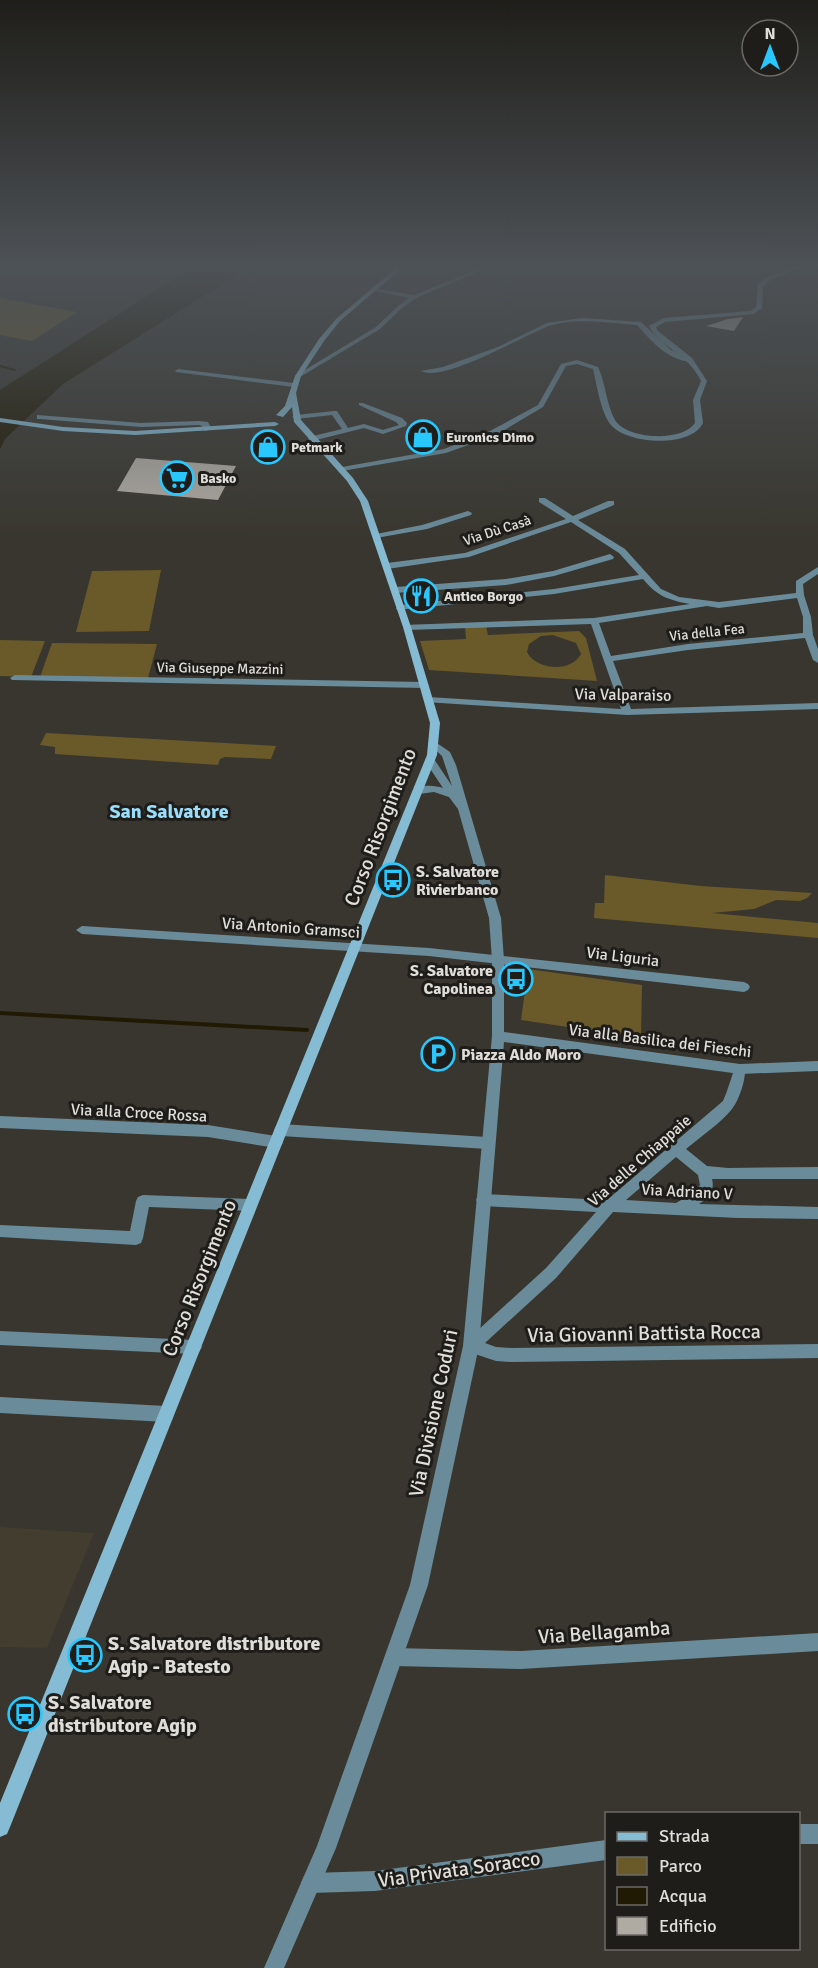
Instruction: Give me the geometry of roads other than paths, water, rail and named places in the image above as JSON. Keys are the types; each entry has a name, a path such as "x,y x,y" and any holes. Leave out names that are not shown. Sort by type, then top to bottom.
{"main road":[{"path":"274,422 288,407 298,376 308,360"},
{"path":"293,389 296,419 311,438"},
{"path":"280,415 296,419"},
{"path":"287,426 296,419"},
{"path":"0,420 63,429 135,433 274,422 311,438"},
{"name":"Corso Risorgimento","path":"0,1827 419,791 434,744 435,723 407,627 364,501 342,469 311,438"}],"street":[{"path":"298,376 324,360"},
{"path":"424,370 444,369 468,360"},
{"path":"342,469 446,451 512,424 541,406 561,367 572,362 583,362 596,368 611,418 616,425 638,436 653,438 681,436 698,426 696,402 704,381 701,372 690,360 684,360"},
{"path":"178,371 293,389"},
{"path":"311,438 364,426 387,432 402,426 403,423 399,420 361,404"},
{"path":"296,419 334,413 347,431"},
{"path":"40,417 141,424 199,423 205,424 208,429"},
{"path":"542,500 622,551 658,591 677,599 719,605 800,595"},
{"name":"Via Dù Casà","path":"387,566 466,555 573,519 611,503"},
{"path":"376,536 433,524 468,513"},
{"path":"395,590 506,582 566,570 610,557"},
{"path":"566,570 597,587 645,576"},
{"path":"818,570 799,583 807,617 808,635 818,660"},
{"path":"400,608 514,597 581,580"},
{"path":"407,627 594,621 704,603"},
{"path":"594,621 627,712"},
{"name":"Via della Fea","path":"609,659 688,647 808,635"},
{"name":"Via Giuseppe Mazzini","path":"15,678 424,685"},
{"name":"Via Valparaiso","path":"428,700 627,712 818,706"},
{"name":"Via Divisione Coduri","path":"274,1968 326,1848 419,1585 471,1346 498,1036 498,960 495,918 452,765 446,754 434,744"},
{"name":"Via Divisione Coduri","path":"430,761 438,770 450,794 463,809"},
{"path":"419,791 434,789 450,794"},
{"name":"Via Antonio Gramsci","path":"81,930 356,947 498,960"},
{"name":"Via Liguria","path":"498,960 744,987"},
{"name":"Via alla Basilica dei Fieschi","path":"498,1036 741,1069 818,1066"},
{"name":"Via delle Chiappaie","path":"471,1346 551,1273 611,1205 728,1105 741,1069"},
{"name":"Via alla Croce Rossa","path":"0,1122 279,1136 487,1143"},
{"path":"677,1150 704,1172 818,1173"},
{"path":"678,1209 698,1197 707,1187 704,1172"},
{"name":"Via Adriano V","path":"483,1200 738,1212 818,1213"},
{"path":"0,1231 136,1238 143,1201 250,1205"},
{"path":"0,1338 194,1347"},
{"name":"Via Giovanni Battista Rocca","path":"471,1346 496,1354 512,1355 818,1351"},
{"path":"0,1405 166,1414"},
{"name":"Via Bellagamba","path":"394,1657 521,1660 818,1642"},
{"path":"800,1834 818,1834"},
{"name":"Via Privata Soracco","path":"311,1883 375,1881 605,1850"}],"water":[{"path":"47,360 102,360 63,384 5,439 0,449 0,390"}],"waterway":[{"path":"0,366 15,370"},
{"path":"0,1013 307,1030"}],"place":[{"name":"Euronics Dimo","path":"423,437"},
{"name":"Petmark","path":"268,447"},
{"name":"Basko","path":"177,478"},
{"name":"Antico Borgo","path":"421,596"},
{"name":"S. Salvatore Rivierbanco","path":"393,880"},
{"name":"S. Salvatore Capolinea","path":"516,979"},
{"name":"Piazza Aldo Moro","path":"438,1054"},
{"name":"S. Salvatore distributore Agip - Batesto","path":"85,1655"},
{"name":"S. Salvatore distributore Agip","path":"25,1714"}],"district":[{"name":"San Salvatore","path":"169,811"}]}
